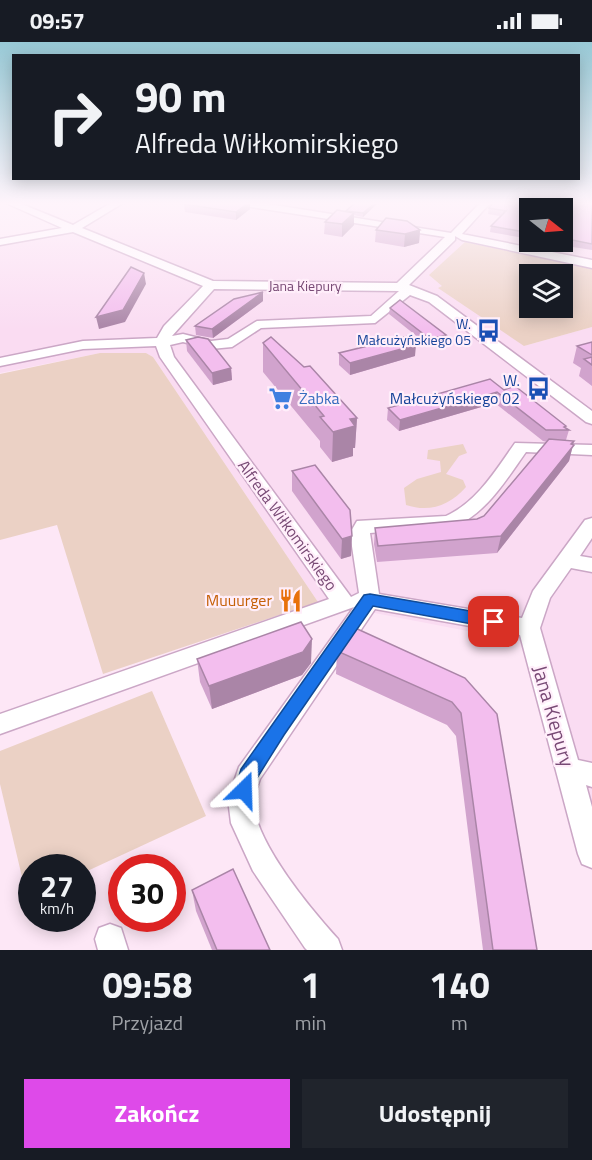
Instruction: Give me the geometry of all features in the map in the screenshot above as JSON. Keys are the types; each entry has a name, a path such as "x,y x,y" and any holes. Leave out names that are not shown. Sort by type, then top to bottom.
{"street":[{"name":"Jana Kiepury","path":"113,245 211,285 405,288 433,299 592,418"},
{"path":"0,362 82,345 162,342 183,338 219,345 232,343 250,329 269,323 375,319 445,245"},
{"path":"500,245 592,264"},
{"path":"162,342 169,329 211,285"},
{"name":"Alfreda Wiłkomirskiego","path":"0,724 343,602 167,357 162,342"},
{"path":"327,950 282,890 255,847 241,806 248,775 370,600 360,533 364,525 449,522 460,518 478,503 521,447 592,450"},
{"path":"343,602 370,600 529,628 540,596 592,524"},
{"path":"566,560 592,565"},
{"name":"Jana Kiepury","path":"529,628 581,773 592,854"}],"shaded area":[{"path":"0,245 467,245 524,346 592,327 592,830 545,646 318,602 153,357 146,353 100,353 0,373"},
{"path":"461,245 481,245 568,264 519,264 519,318 573,318 573,265 592,269 592,327 524,346 438,288 442,286 429,275"},
{"path":"481,245 519,245 519,252 573,252 573,245 592,245 592,269"},
{"path":"100,353 146,353 153,357 318,602 103,674 57,525 0,540 0,374"},
{"path":"463,444 467,453 459,456 446,474 463,480 466,487 453,499 439,506 423,508 406,505 404,488 417,479 441,472 440,461 427,459 428,450"},
{"path":"152,691 206,816 124,854 108,854 108,861 96,867 96,854 18,854 18,860 0,784 0,751"}],"building":[{"path":"131,267 144,273 123,310 96,317"},
{"path":"263,292 212,329 195,326 234,299"},
{"path":"400,300 446,335 430,339 390,308"},
{"path":"413,335 416,345 350,363 339,353"},
{"path":"198,337 208,339 231,368 212,373 186,340"},
{"path":"271,337 304,367 310,366 357,418 350,419 355,426 333,432 320,417 324,416 263,343"},
{"path":"592,342 592,355 577,346"},
{"path":"592,357 592,365 584,359"},
{"path":"490,379 504,390 515,386 569,430 546,430 497,392 400,420 388,408"},
{"path":"549,439 574,441 571,444 574,445 501,536 378,546 375,528 477,519 484,516"},
{"path":"315,465 350,510 352,536 342,539 292,471"},
{"path":"301,622 312,639 303,652 209,686 197,659"},
{"path":"353,627 465,678 497,714 537,950 493,950 461,713 452,702 337,651"},
{"path":"233,869 270,950 217,950 192,890"}],"place":[{"name":"W. Małcużyńskiego 05","path":"489,331"},
{"name":"W. Małcużyńskiego 02","path":"538,389"},
{"name":"Żabka","path":"281,398"},
{"name":"Muuurger","path":"290,600"}],"route":[{"path":"244,790 248,775 277,729 370,600 494,622"}]}
